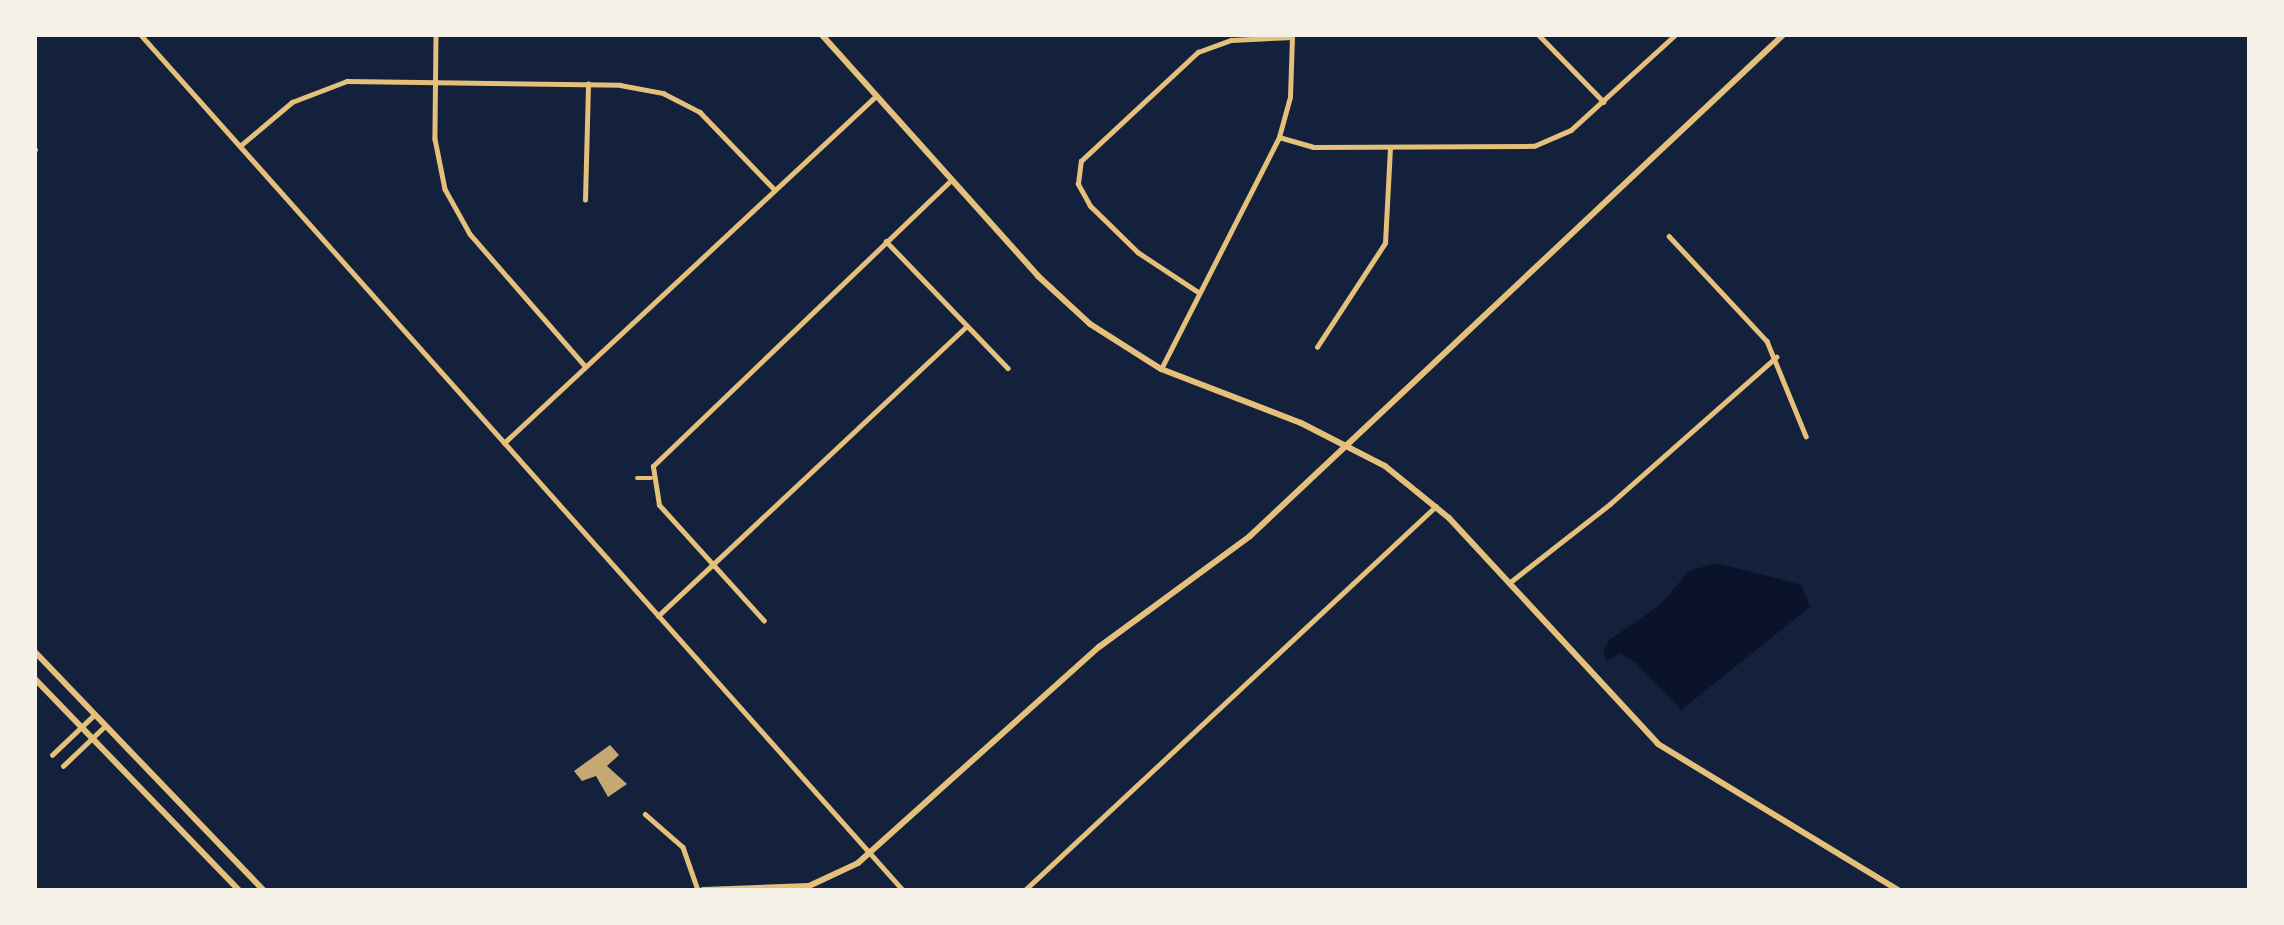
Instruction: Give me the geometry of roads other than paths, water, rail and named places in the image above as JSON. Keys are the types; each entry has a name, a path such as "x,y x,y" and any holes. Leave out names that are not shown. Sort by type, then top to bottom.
{"main road":[{"path":"823,35 951,180 1070,307 1161,369 1348,445 1436,506 1658,744 1898,890"},
{"path":"701,890 809,886 870,853 1099,647 1239,545 1783,35"},
{"path":"35,652 263,890"},
{"path":"35,678 80,728 239,890"}],"street":[{"path":"141,35 903,890"},
{"path":"436,35 439,167 457,212 586,367"},
{"path":"1539,35 1604,102"},
{"path":"1279,137 1313,147 1534,146 1571,130 1675,35"},
{"path":"1161,369 1279,137 1290,97 1292,36 1231,40 1180,65 1084,156 1078,184 1090,206 1138,253 1199,293"},
{"path":"240,146 292,103 327,86 366,79 588,84 641,88 683,101 713,122 775,190"},
{"path":"585,200 588,84"},
{"path":"505,443 876,96"},
{"path":"1317,347 1385,243 1390,148"},
{"path":"764,621 659,505 651,478 660,455 951,180"},
{"path":"1669,236 1776,357 1806,436"},
{"path":"886,241 1008,368"},
{"path":"658,616 966,327"},
{"path":"1508,584 1611,504 1776,357"},
{"path":"637,478 651,478"},
{"path":"1025,890 1436,506"},
{"path":"52,755 93,715"},
{"path":"63,765 104,727"},
{"path":"645,814 683,846 701,890"}],"water":[{"path":"1716,563 1802,585 1810,607 1681,710 1636,663 1621,653 1607,661 1603,653 1609,640 1660,605 1689,571"}]}
